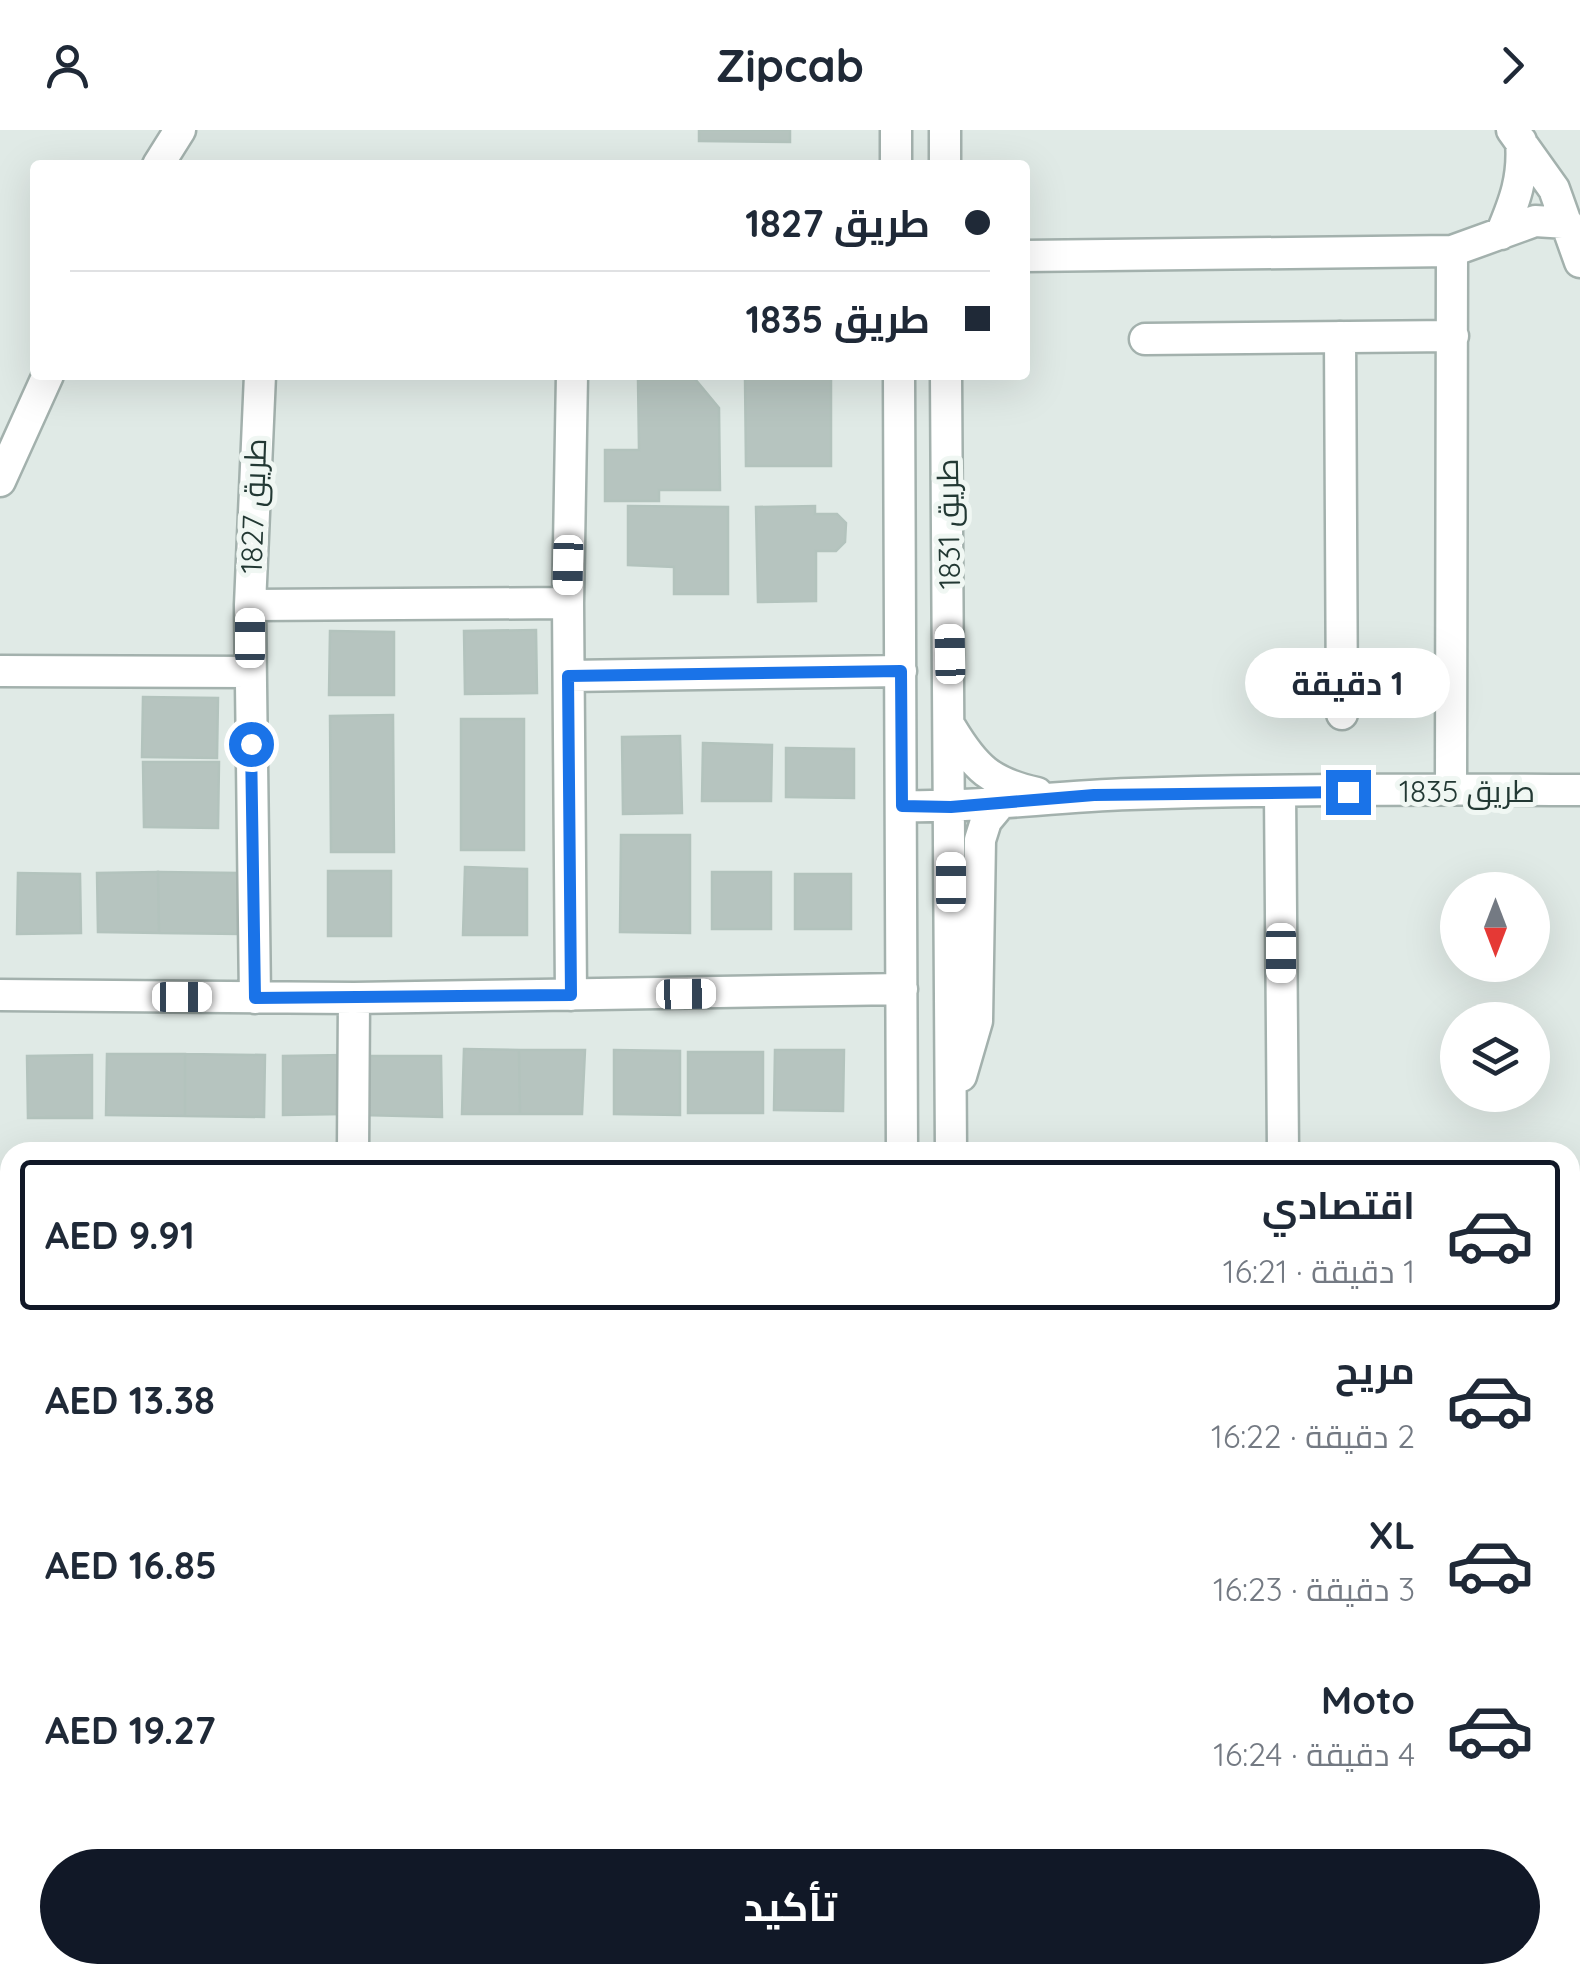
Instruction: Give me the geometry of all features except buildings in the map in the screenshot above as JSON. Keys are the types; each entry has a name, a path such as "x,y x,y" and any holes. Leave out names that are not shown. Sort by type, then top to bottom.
{"street":[{"path":"896,130 896,160"},
{"path":"945,130 945,160"},
{"path":"1517,135 1554,189 1580,262"},
{"path":"1501,234 1520,190 1524,165 1517,135"},
{"path":"1030,256 1452,251 1536,221 1567,223"},
{"path":"1450,790 1452,251"},
{"path":"1145,339 1452,336"},
{"path":"1340,337 1342,714"},
{"path":"0,481 46,380"},
{"name":"طريق 1827","path":"255,998 250,605 260,380"},
{"path":"571,995 568,603 572,380"},
{"name":"طريق 1831","path":"899,380 901,1142"},
{"name":"طريق 1831","path":"946,380 951,1142"},
{"path":"250,605 568,603"},
{"path":"0,670 250,672"},
{"path":"568,676 901,671"},
{"name":"طريق 1835","path":"951,728 985,773 1008,787 1055,796"},
{"name":"طريق 1835","path":"902,806 951,807 1055,796 1580,790"},
{"path":"1280,793 1282,1142"},
{"path":"951,1108 977,1021 980,840 986,821 1002,803"},
{"path":"0,995 354,998 902,989"},
{"path":"352,1142 354,998"}],"route":[{"path":"251,744 255,998 571,995 568,676 901,671 902,806 951,807 1055,796 1348,792"}]}
